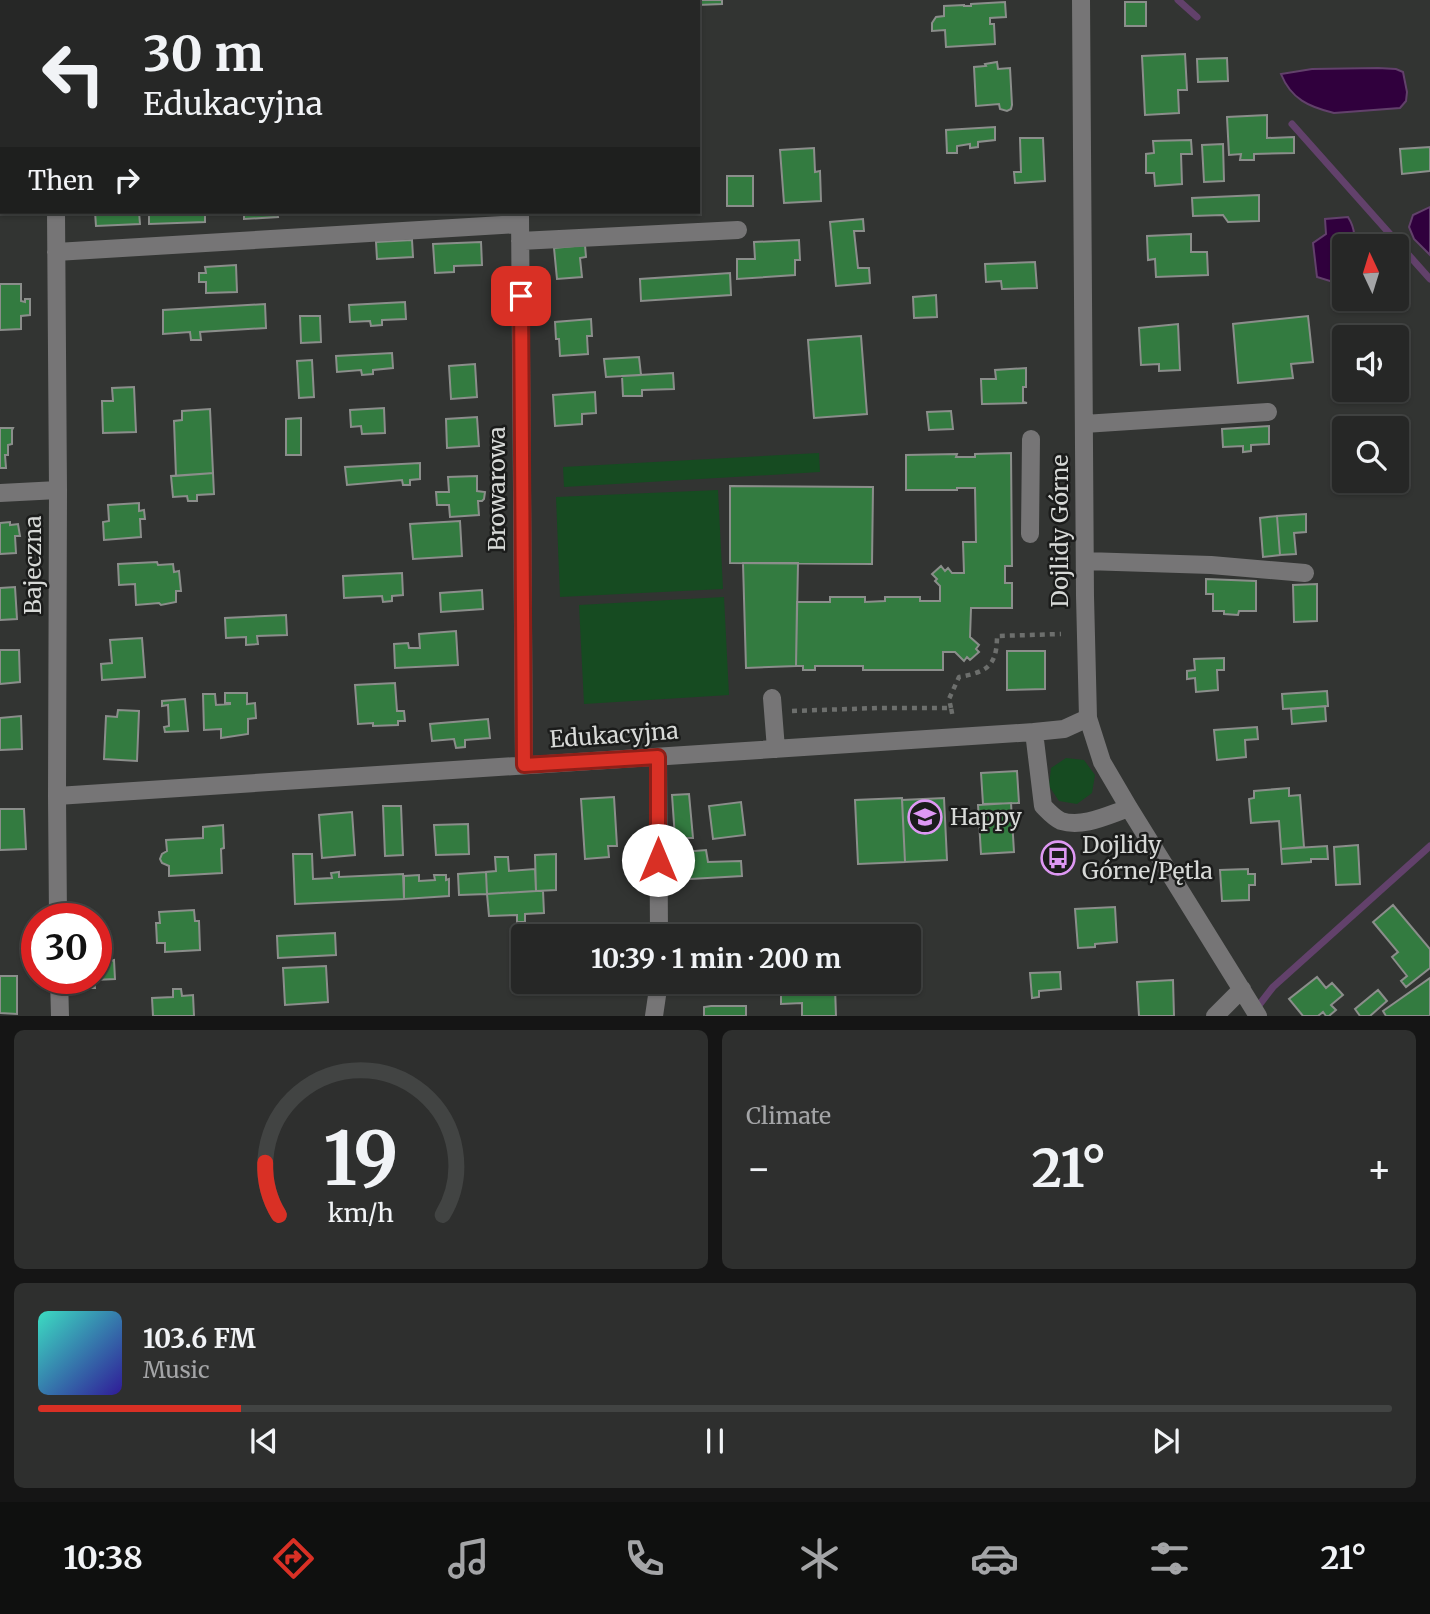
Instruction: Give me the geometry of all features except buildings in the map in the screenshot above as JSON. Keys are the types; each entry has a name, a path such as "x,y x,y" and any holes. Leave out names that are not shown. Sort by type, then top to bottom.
{"street":[{"name":"Dojlidy Górne","path":"1081,0 1088,719 1102,762 1258,1016"},
{"name":"Bajeczna","path":"56,214 58,903"},
{"path":"56,252 520,226 738,230"},
{"name":"Browarowa","path":"520,226 524,765"},
{"path":"1084,424 1268,412"},
{"path":"1030,534 1031,439"},
{"path":"0,493 58,490"},
{"path":"1085,561 1211,565 1305,573"},
{"path":"773,705 776,749"},
{"name":"Edukacyjna","path":"57,796 1034,732 1064,729 1088,719"},
{"path":"1034,732 1043,806 1058,820 1091,821 1129,808"},
{"path":"658,757 659,924"},
{"path":"1215,1016 1242,989"},
{"path":"59,994 60,1016"},
{"path":"654,1016 657,994"}],"path":[{"path":"954,723 949,699 959,677 979,673 990,665 997,649 998,636 1061,634"},
{"path":"773,705 951,708"}],"green space":[{"path":"819,453 820,472 564,487 563,467"},
{"path":"718,490 723,589 560,597 556,497"},
{"path":"724,597 729,695 584,704 579,605"},
{"path":"1066,758 1084,760 1095,775 1092,793 1077,804 1059,801 1049,786 1051,768"}],"shaded area":[{"path":"1378,68 1403,72 1407,92 1406,101 1400,108 1334,113 1325,111 1296,96 1281,74 1312,69"},
{"path":"1430,207 1430,255 1414,239 1409,227 1413,215"},
{"path":"1348,217 1354,234 1332,234 1332,281 1317,277 1313,243 1326,234 1325,219"}],"waterway":[{"path":"1178,0 1197,17"},
{"path":"1292,124 1430,279"},
{"path":"1256,1009 1273,987 1430,846"}],"place":[{"name":"Happy","path":"925,817"},
{"name":"Dojlidy Górne/Pętla","path":"1058,858"}],"route":[{"path":"521,296 524,765 658,757 658,860"}]}
